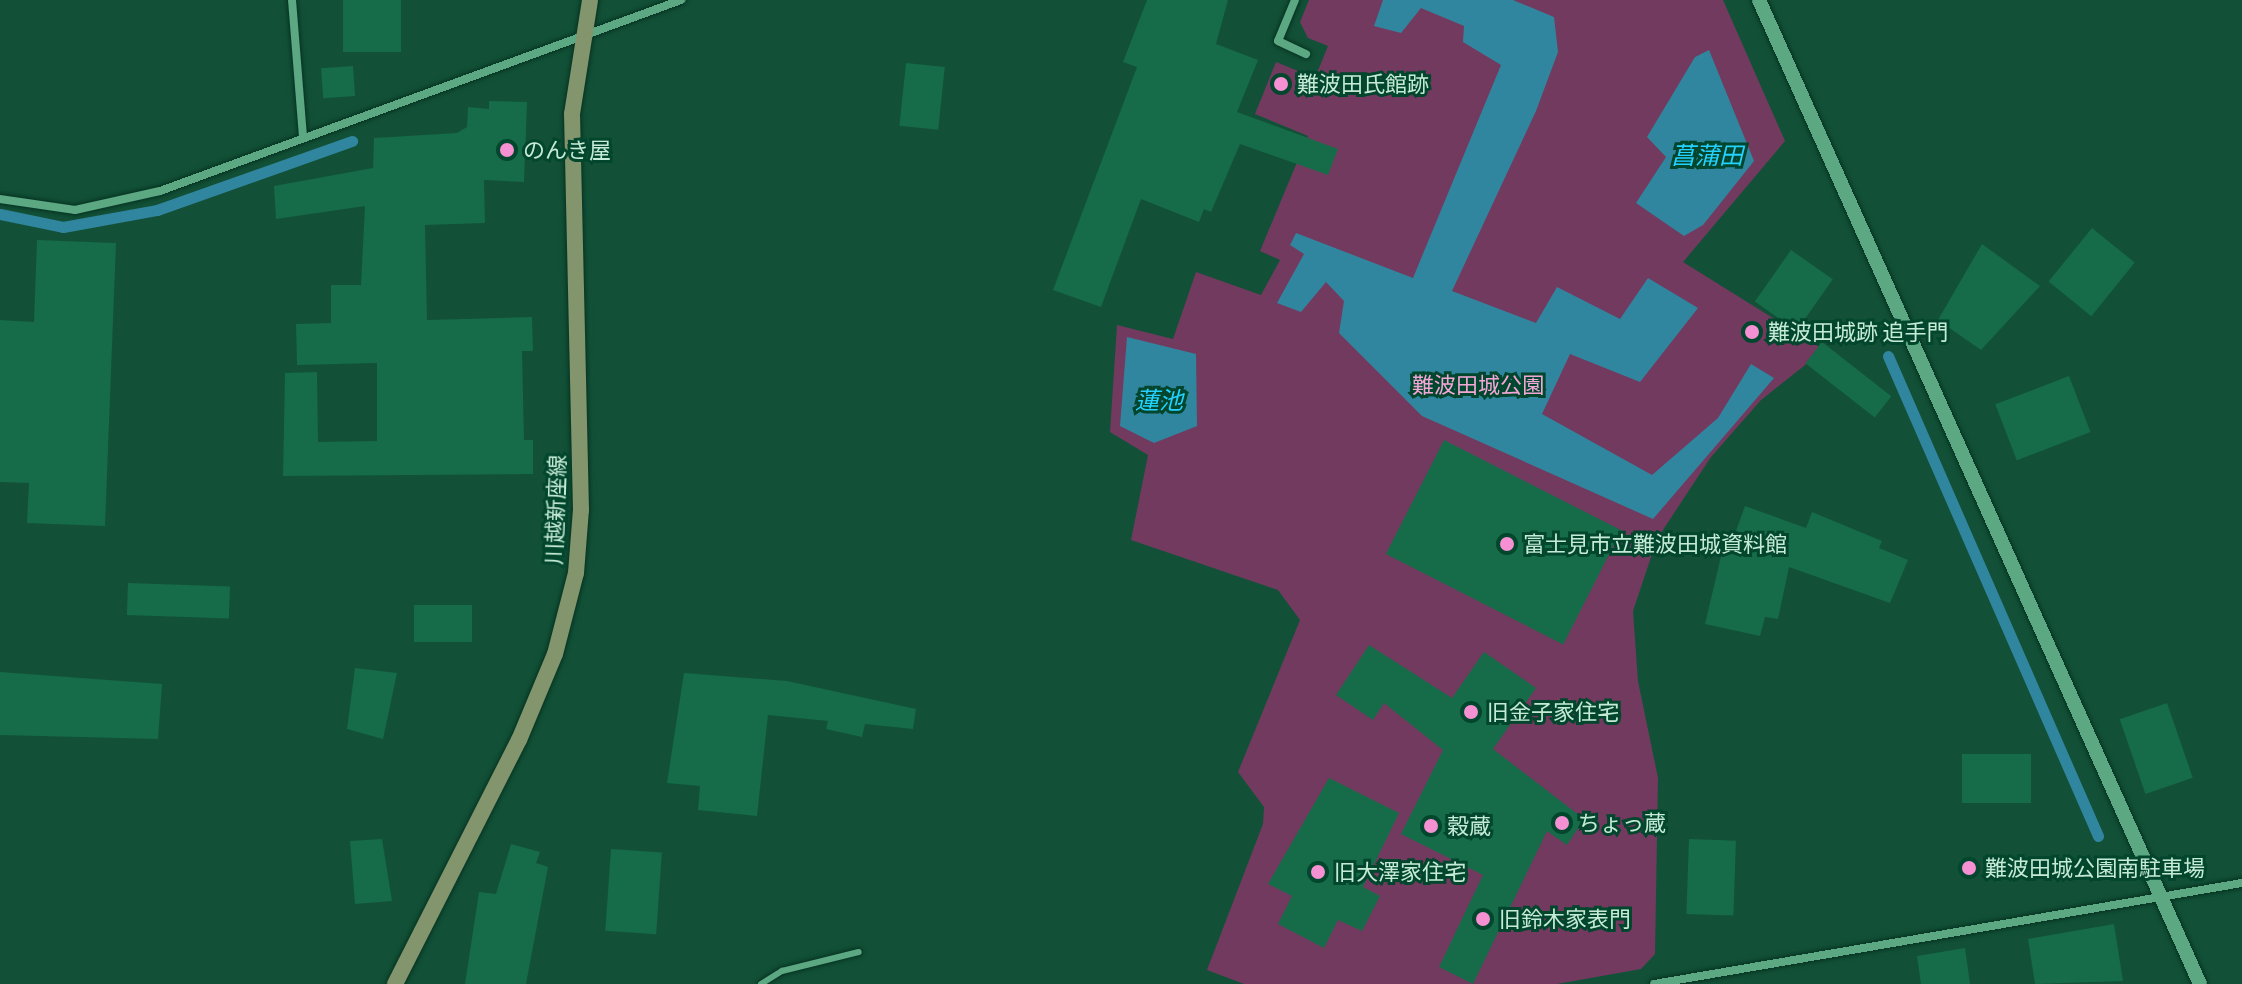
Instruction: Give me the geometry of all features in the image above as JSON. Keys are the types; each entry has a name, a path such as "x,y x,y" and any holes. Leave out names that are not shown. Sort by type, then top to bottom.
{"main road":[{"name":"川越新座線","path":"395,984 519,740 555,654 576,573 572,114 581,35 590,0"}],"street":[{"path":"292,0 303,138"},
{"path":"0,199 75,210 160,191 681,0"},
{"path":"1295,0 1278,41 1306,54"},
{"path":"1759,0 2156,893 2200,984"},
{"path":"1654,984 2156,893 2242,883"}],"lane":[{"path":"761,984 782,971 859,952"}],"green space":[{"name":"難波田城公園","path":"1309,0 1723,0 1785,141 1683,262 1824,350 1761,400 1711,457 1657,539 1633,611 1638,681 1658,778 1655,954 1641,969 1557,984 1244,984 1207,970 1263,824 1264,807 1238,772 1300,620 1278,590 1131,540 1148,455 1110,432 1117,325 1173,339 1196,272 1261,295 1280,260 1260,251 1308,136 1255,114 1276,62 1315,78 1328,46 1308,38 1300,22"}],"water":[{"path":"1383,0 1513,0 1554,17 1558,52 1536,111 1452,291 1536,323 1557,287 1620,319 1648,278 1698,308 1640,382 1570,354 1542,414 1652,475 1718,418 1751,364 1774,378 1653,519 1422,416 1339,333 1344,301 1326,282 1301,312 1277,303 1304,254 1290,245 1296,233 1413,278 1501,65 1463,42 1464,26 1421,8 1401,33 1374,26"},
{"name":"菖蒲田","path":"1709,50 1754,161 1703,225 1684,236 1636,203 1666,157 1647,137 1695,57"},
{"name":"蓮池","path":"1127,337 1196,354 1197,426 1154,443 1120,426"}],"building":[{"path":"343,0 401,0 401,52 343,52"},
{"path":"1147,0 1228,0 1216,44 1258,60 1237,112 1338,149 1328,175 1240,144 1211,212 1204,209 1199,222 1141,199 1101,307 1053,290 1137,67 1123,62"},
{"path":"906,63 945,67 938,130 899,126"},
{"path":"353,66 355,96 323,98 321,68"},
{"path":"489,101 527,102 524,182 484,180 485,223 425,225 427,320 532,317 533,351 522,351 524,440 533,440 533,474 283,476 285,373 317,372 318,442 377,441 377,363 297,365 296,324 331,323 331,285 361,285 365,206 276,219 274,186 373,168 374,138 457,133 467,127 468,107 489,109"},
{"path":"2092,228 2135,263 2091,316 2049,282"},
{"path":"37,240 116,243 105,526 27,523 29,483 0,482 0,320 34,322"},
{"path":"1982,244 2040,286 1981,350 1938,320"},
{"path":"1791,250 1833,279 1797,331 1755,302"},
{"path":"1822,342 1891,396 1875,417 1805,363"},
{"path":"2069,376 2091,432 2017,460 1995,404"},
{"name":"富士見市立難波田城資料館","path":"1444,440 1621,530 1563,644 1386,554"},
{"path":"1745,506 1806,528 1812,512 1882,541 1879,548 1908,560 1890,603 1789,567 1778,619 1765,617 1760,636 1705,624 1723,548 1729,550"},
{"path":"128,583 230,587 229,619 127,615"},
{"path":"414,605 472,605 472,642 414,642"},
{"path":"1369,645 1452,698 1484,652 1536,688 1493,749 1584,819 1567,845 1547,831 1473,984 1439,967 1483,875 1401,834 1443,750 1384,703 1373,720 1336,695"},
{"path":"355,668 397,673 383,739 347,729"},
{"path":"0,672 162,684 158,739 0,735"},
{"path":"684,673 787,681 916,709 913,729 865,724 862,737 826,729 828,721 768,715 757,816 698,810 700,786 667,783"},
{"path":"2167,703 2193,778 2145,794 2120,719"},
{"path":"1962,754 2031,754 2031,803 1962,803"},
{"name":"旧大澤家住宅","path":"1329,778 1399,813 1363,887 1380,896 1362,931 1338,920 1324,948 1278,924 1292,896 1268,884"},
{"path":"382,839 392,901 355,904 350,841"},
{"path":"1689,839 1736,841 1733,916 1686,914"},
{"path":"511,844 540,852 536,863 548,867 526,984 465,984 479,892 496,894"},
{"path":"611,849 662,853 656,934 605,931"},
{"path":"2114,924 2123,981 2035,984 2028,939"},
{"path":"1965,948 1970,984 1921,984 1917,956"}],"waterway":[{"path":"0,214 63,227 157,210 352,141"},
{"path":"1888,356 2098,836"}],"place":[{"name":"難波田氏館跡","path":"1281,84"},
{"name":"のんき屋","path":"507,150"},
{"name":"難波田城跡 追手門","path":"1752,332"},
{"name":"富士見市立難波田城資料館","path":"1507,544"},
{"name":"旧金子家住宅","path":"1471,712"},
{"name":"ちょっ蔵","path":"1562,823"},
{"name":"穀蔵","path":"1431,826"},
{"name":"難波田城公園南駐車場","path":"1969,868"},
{"name":"旧大澤家住宅","path":"1318,872"},
{"name":"旧鈴木家表門","path":"1483,919"}]}
